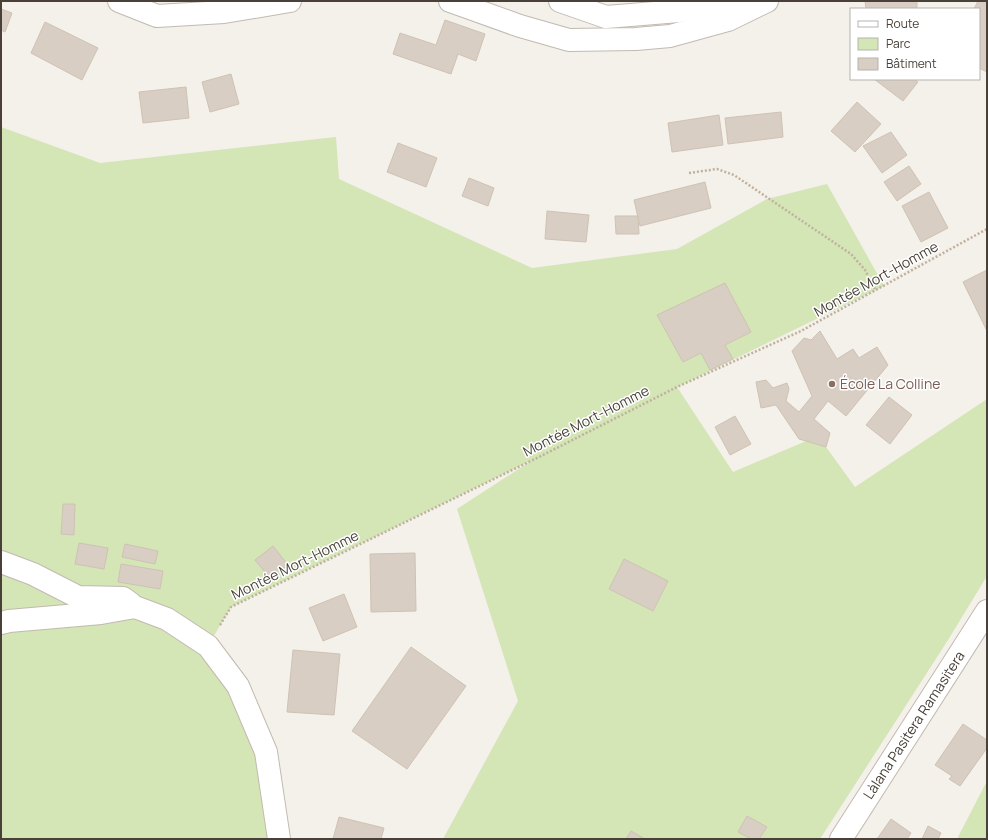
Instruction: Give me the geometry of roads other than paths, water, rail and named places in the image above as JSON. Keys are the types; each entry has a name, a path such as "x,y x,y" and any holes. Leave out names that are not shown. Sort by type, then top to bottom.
{"street":[{"path":"119,1 158,16 224,12 290,1"},
{"path":"450,1 520,26 569,40 636,40 670,36 728,20 757,2"},
{"path":"560,1 606,17 679,11 733,1"},
{"path":"1,562 33,574 78,597 123,598 135,607 167,619 208,646 238,686 266,752 279,839"},
{"path":"1,623 101,613 135,607"},
{"name":"Làlana Pasitera Ramasitera","path":"841,839 987,611"}],"place":[{"name":"École La Colline","path":"832,384"}]}
